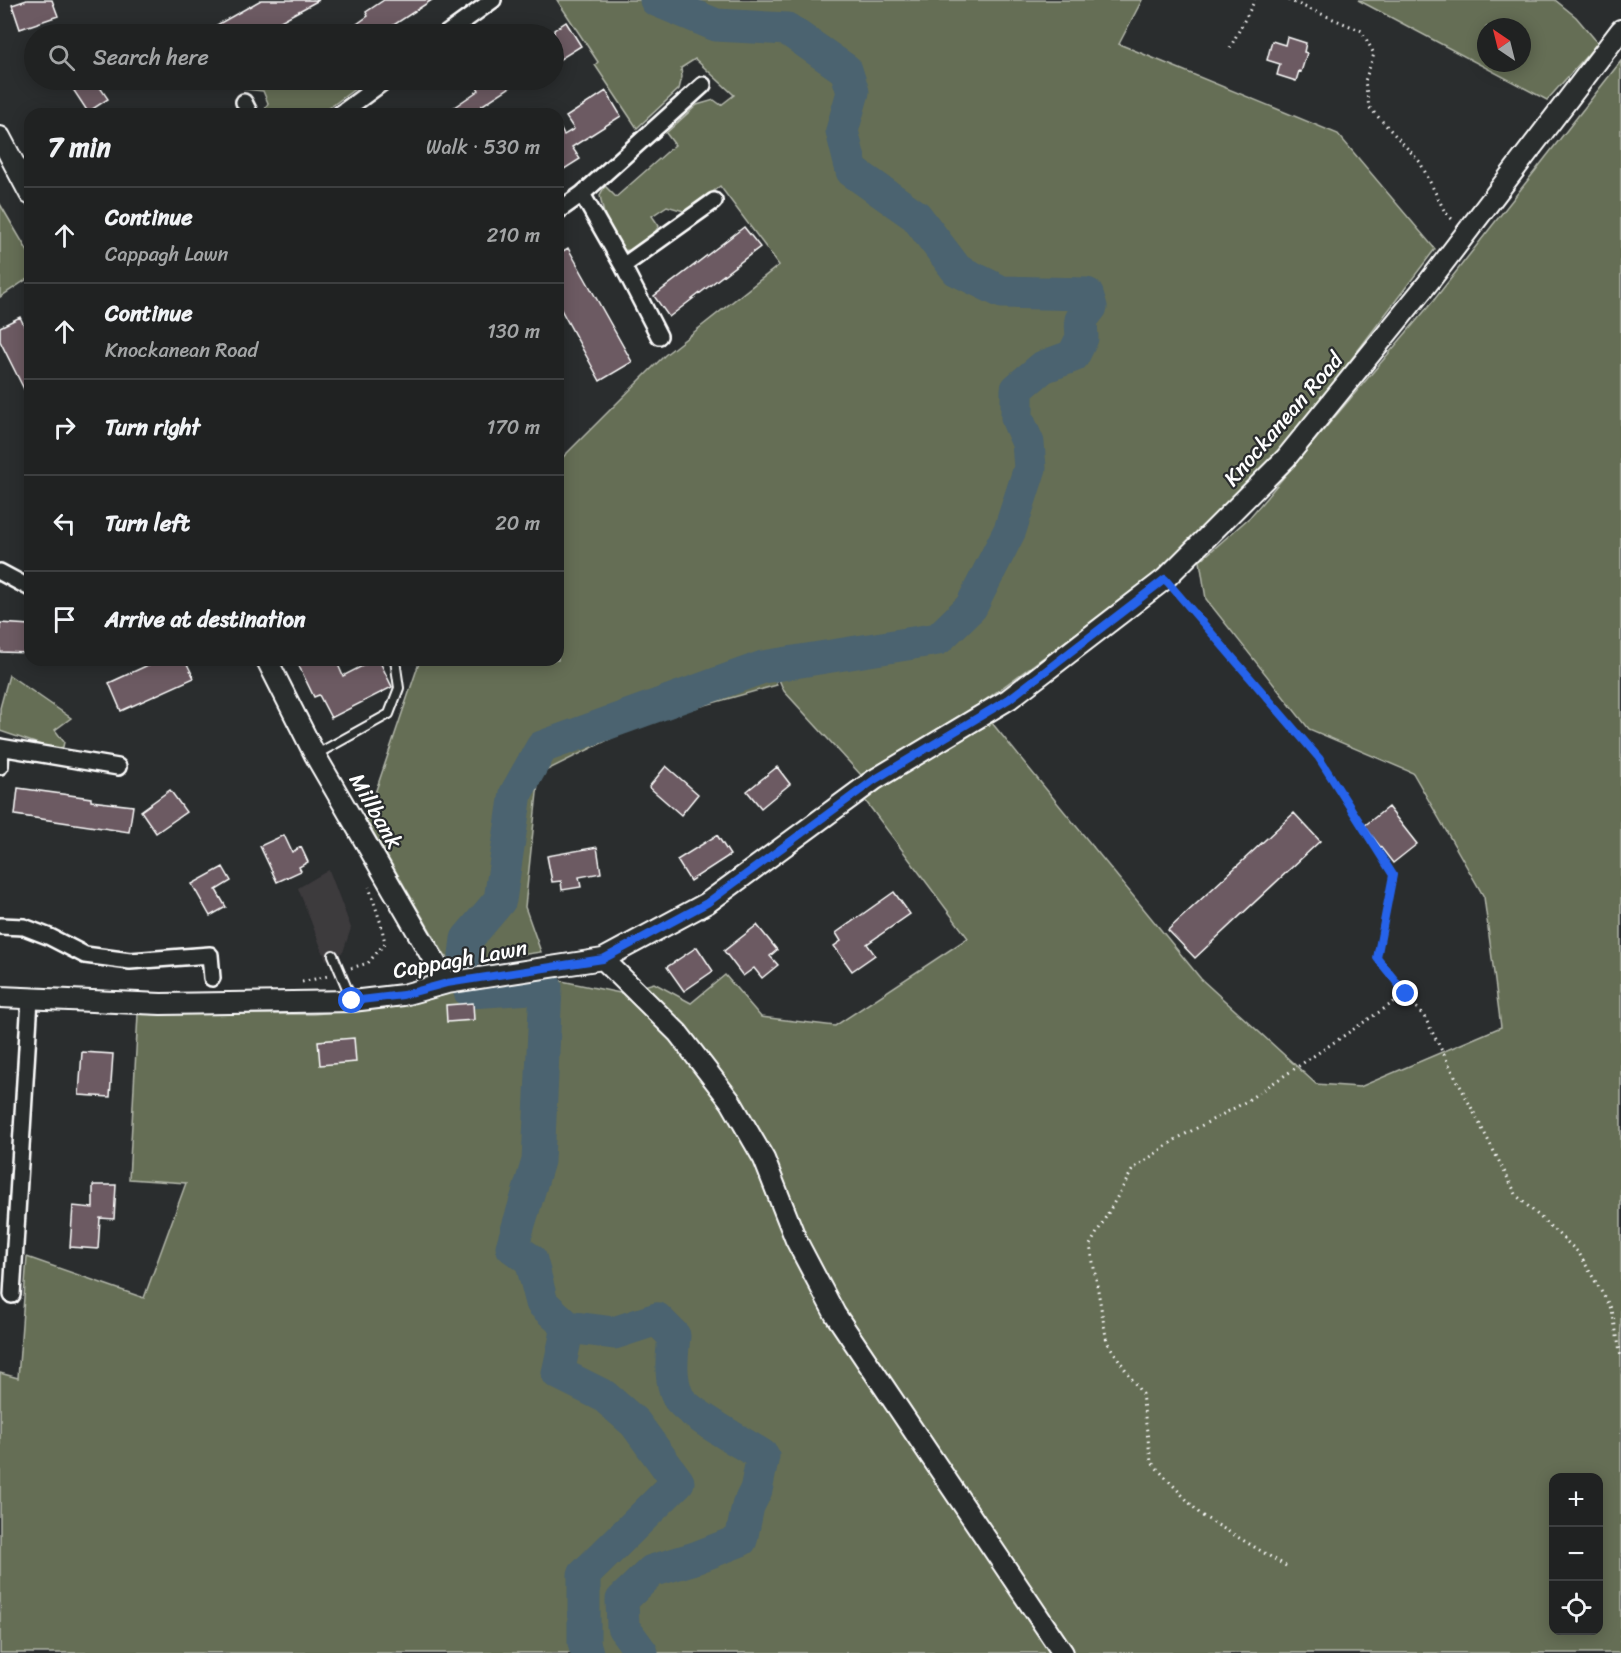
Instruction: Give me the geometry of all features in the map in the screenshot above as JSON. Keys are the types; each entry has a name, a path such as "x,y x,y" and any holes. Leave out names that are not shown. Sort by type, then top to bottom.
{"street":[{"path":"460,24 493,0"},
{"name":"Knockanean Road","path":"874,780 1009,699 1165,579 1286,458 1466,232 1621,30"},
{"path":"564,207 582,194 703,85"},
{"path":"348,108 372,90"},
{"path":"0,137 24,183"},
{"path":"582,194 659,336"},
{"path":"623,266 714,201"},
{"path":"0,572 24,585"},
{"name":"Millbank","path":"270,666 315,755 447,983"},
{"path":"0,766 0,747 118,767"},
{"name":"Cappagh Lawn","path":"0,997 161,1004 352,1001 403,995 447,983 603,959 707,903 874,780"},
{"path":"0,926 24,927 85,955 130,961 210,955 212,978"},
{"path":"603,959 678,1033 732,1102 764,1159 796,1240 835,1314 1063,1653"},
{"path":"12,1295 30,999"}],"lane":[{"path":"315,755 389,714 399,688 396,666"},
{"path":"333,955 352,1001"}],"path":[{"path":"1230,48 1255,0"},
{"path":"1288,0 1362,31 1374,54 1365,81 1369,107 1420,162 1445,212 1466,232"},
{"path":"1165,579 1319,758 1393,875 1377,958 1425,1018 1517,1196 1579,1254 1612,1310 1621,1357"},
{"path":"1286,1566 1201,1515 1151,1462 1142,1394 1107,1342 1090,1245 1133,1169 1178,1138 1242,1104 1406,994"}],"shaded area":[{"path":"329,870 351,928 343,952 326,960 298,888"}],"green space":[{"path":"557,0 1142,0 1119,44 1338,134 1435,249 1277,457 1160,572 984,701 861,775 784,691 770,659 777,685 644,722 539,774 525,907 541,952 459,964 445,956 366,820 418,666 564,666 564,456 665,355 779,265 720,186 687,212 667,206 652,216 659,226 653,235 635,251 624,250 611,231 603,210 600,195 605,186 616,197 675,145 666,133 697,105 714,100 721,105 734,95 695,59 681,68 682,77 679,89 637,128 595,65 598,62"},
{"path":"1358,0 1555,0 1576,17 1598,43 1547,100 1494,72 1531,72 1531,18 1477,18 1477,63"},
{"path":"1621,61 1621,1653 0,1653 0,1373 18,1378 27,1257 144,1298 186,1183 129,1179 138,1014 313,1014 396,1007 475,984 557,980 620,993 654,983 691,1003 725,975 761,1017 835,1026 968,938 864,799 931,755 992,723 1201,979 1316,1084 1360,1087 1501,1027 1484,897 1413,773 1309,729 1206,599 1200,561 1250,517 1434,300"},
{"path":"254,90 353,90 329,108 266,108 268,103 263,91"},
{"path":"0,204 24,245 24,281 0,297"},
{"path":"9,675 71,718 55,730 64,742 63,747 56,750 0,731 0,708"}],"building":[{"path":"27,0 52,0 58,16 35,24 24,24 24,28 20,29 12,5"},
{"path":"261,0 319,0 275,24 219,24"},
{"path":"384,0 432,0 395,24 357,24 368,16 366,12"},
{"path":"566,22 581,46 564,57 564,24"},
{"path":"1287,37 1306,43 1304,52 1307,53 1296,81 1277,75 1280,64 1267,60 1272,41 1285,45"},
{"path":"74,90 102,90 108,99 94,108 85,108"},
{"path":"479,90 506,90 481,106 482,108 453,108"},
{"path":"606,91 621,116 572,147 580,159 564,169 564,135 574,129 566,117"},
{"path":"744,227 760,247 669,317 654,296"},
{"path":"568,248 632,362 600,381 564,315 564,250"},
{"path":"20,317 24,325 24,389 0,341 0,327"},
{"path":"0,623 24,625 24,653 0,652"},
{"path":"146,666 188,666 194,678 121,711 109,683"},
{"path":"299,666 339,666 343,676 362,666 382,666 392,687 331,718 319,695 314,697"},
{"path":"666,766 698,794 681,815 649,787"},
{"path":"777,767 790,784 761,808 747,791"},
{"path":"18,788 133,806 129,832 15,815"},
{"path":"170,790 186,812 156,833 141,811"},
{"path":"1388,807 1417,844 1393,863 1364,826"},
{"path":"1294,813 1320,841 1195,958 1168,930"},
{"path":"284,835 292,852 301,847 308,862 299,867 301,871 277,882 260,846"},
{"path":"717,835 730,855 690,881 677,860"},
{"path":"597,847 601,873 579,877 581,887 562,890 561,881 552,882 547,856"},
{"path":"223,867 231,881 216,890 226,907 210,916 192,884"},
{"path":"894,892 910,914 867,944 875,955 852,971 834,946 841,941 836,933"},
{"path":"757,925 777,950 770,956 778,965 762,978 754,968 743,976 724,951"},
{"path":"697,947 713,971 684,991 667,967"},
{"path":"473,1003 474,1020 447,1022 446,1005"},
{"path":"354,1038 356,1062 320,1065 318,1041"},
{"path":"82,1052 113,1054 110,1097 79,1095"},
{"path":"93,1185 116,1185 114,1219 100,1218 98,1249 70,1247 73,1206 93,1208"}],"waterway":[{"path":"465,955 467,939 500,900 516,793 542,747 763,667 938,639 971,607 1010,530 1030,468 1028,443 1017,418 1017,389 1043,367 1073,356 1082,338 1081,320 1091,307 1087,294 1002,292 957,270 916,216 852,171 842,131 853,92 846,70 787,29 716,25 656,0"},
{"path":"470,992 546,987 538,1161 512,1247 531,1260 542,1303 568,1327 614,1333 657,1319 674,1336 672,1375 678,1397 692,1411 763,1456 756,1490 748,1506 741,1540 695,1558 652,1571 622,1600 623,1627 642,1653"},
{"path":"568,1327 558,1373 604,1396 635,1423 678,1482 584,1575 584,1643 587,1653"}],"route":[{"path":"352,1001 403,995 447,983 603,959 707,903 874,780 1009,699 1165,579 1319,758 1393,875 1377,958 1406,994"}]}
